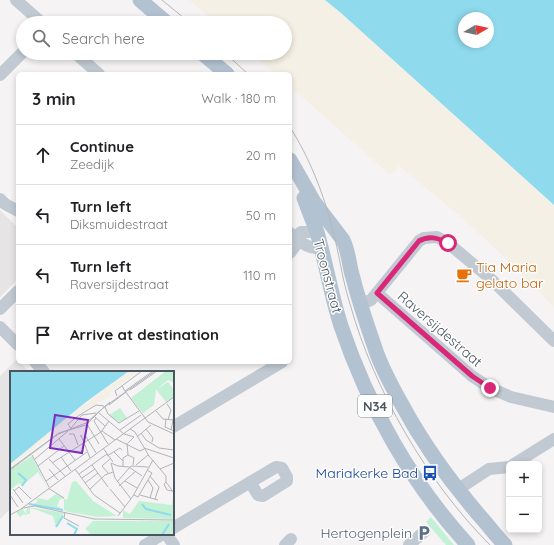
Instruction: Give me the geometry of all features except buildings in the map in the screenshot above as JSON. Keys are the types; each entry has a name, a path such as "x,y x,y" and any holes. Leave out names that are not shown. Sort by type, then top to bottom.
{"main road":[{"path":"140,0 159,16"},
{"path":"210,60 225,72"},
{"name":"N34","path":"292,164 314,202 338,234"},
{"name":"N34","path":"297,174 316,232"},
{"name":"Troonstraat","path":"468,545 420,485 390,437 375,407 341,326 316,232 327,230 338,234 346,246 352,276 360,304 376,350 391,385 415,429 439,466 495,542"}],"street":[{"path":"16,0 34,16"},
{"path":"0,75 16,59"},
{"path":"83,60 97,72"},
{"path":"0,199 5,204 16,210"},
{"path":"294,237 300,232 316,232"},
{"path":"294,237 314,249 320,248"},
{"path":"292,250 296,245 294,237"},
{"path":"360,304 370,300 377,293 419,241 424,238 437,237 448,243 492,280 554,341"},
{"path":"0,309 16,293"},
{"name":"Raversijdestraat","path":"377,293 472,376 490,388 511,397 554,407"},
{"path":"0,327 16,343"},
{"path":"174,426 279,364"},
{"path":"519,461 554,439"},
{"path":"457,490 489,469 506,467"},
{"path":"174,527 250,482"},
{"path":"409,545 425,531"},
{"path":"145,545 162,535"},
{"path":"165,535 174,545"}],"shaded area":[{"path":"0,210 16,226 16,281 0,297"},
{"path":"16,360 16,364 22,364 28,371 10,371 10,509 0,519 0,376"}],"green space":[{"path":"431,517 454,545 446,545 426,522"}],"sand":[{"path":"189,0 325,0 341,13 554,205 554,307 498,251 460,216 399,166 390,175 292,88 292,72 274,72 259,60 292,60 292,16 208,16"}],"water":[{"path":"325,0 554,0 554,205 341,13"}],"tram line":[{"path":"162,0 181,16"},
{"path":"233,60 246,72"},
{"path":"292,130 303,150 320,188 334,236 347,295 360,336 388,401 424,464 445,493 490,545"}],"place":[{"name":"Tia Maria gelato bar","path":"464,275"},
{"name":"Mariakerke Bad","path":"430,473"},
{"name":"Hertogenplein","path":"424,533"}],"route":[{"path":"448,243 437,237 424,238 419,241 377,293 472,376 490,388"}]}
